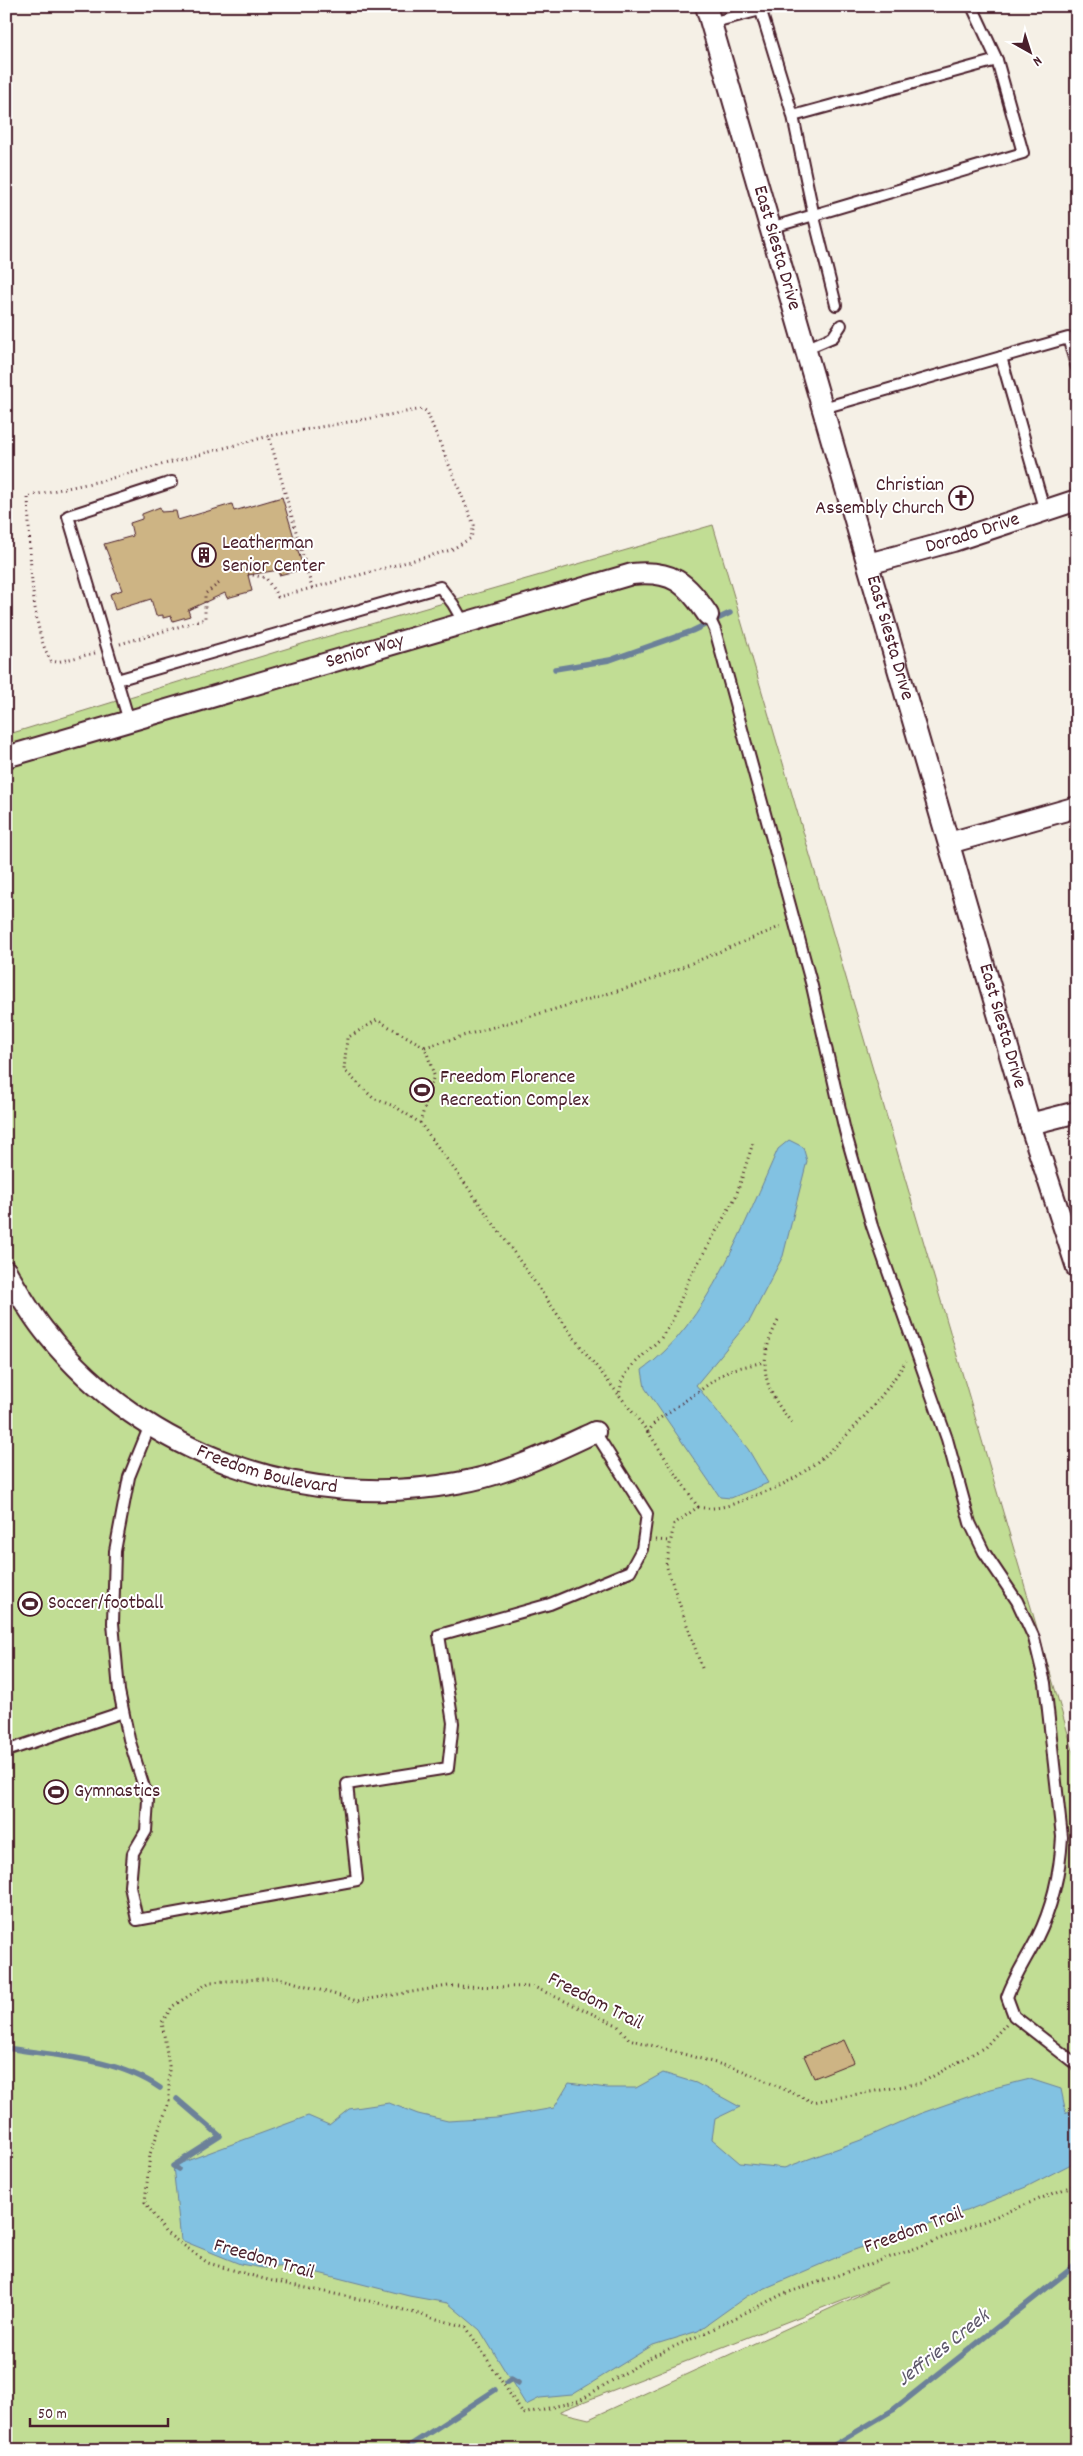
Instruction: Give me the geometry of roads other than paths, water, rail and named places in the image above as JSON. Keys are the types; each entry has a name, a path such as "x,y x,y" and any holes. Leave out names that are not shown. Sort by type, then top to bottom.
{"street":[{"name":"East Siesta Drive","path":"708,14 1030,1124 1077,1268"},
{"name":"Dorado Drive","path":"868,564 1045,512 1077,500"},
{"name":"Senior Way","path":"6,757 632,574 652,572 674,578 693,592 711,623"},
{"path":"949,843 1077,807"},
{"path":"1030,1124 1077,1112"},
{"name":"Freedom Boulevard","path":"6,1271 41,1326 72,1362 101,1389 150,1425 215,1460 259,1475 308,1486 376,1491 418,1489 458,1483 498,1473 535,1460 595,1432"}],"lane":[{"path":"708,14 760,11 776,6"},
{"path":"770,228 814,217 1023,153 997,60 972,6"},
{"path":"760,11 793,116 814,217 836,305"},
{"path":"793,116 997,60"},
{"path":"805,349 833,337 841,325"},
{"path":"823,408 1068,338 1077,368"},
{"path":"1001,357 1045,512"},
{"path":"129,721 68,516 172,482"},
{"path":"117,680 440,587 464,623"},
{"path":"711,623 812,986 846,1131 872,1226 916,1346 947,1439 970,1523 984,1552 1017,1601 1034,1638 1045,1683 1062,1837 1061,1858 1053,1898 1037,1938 1015,1975 1007,1997 1014,2016 1077,2065"},
{"path":"150,1425 129,1477 115,1551 113,1624 119,1692 148,1800 146,1830 134,1853 130,1886 137,1920 357,1880 347,1784 448,1768 453,1723 440,1635 550,1604 608,1581 630,1571 642,1549 646,1514 595,1432"},
{"path":"6,1751 124,1712"}],"water":[{"path":"789,1140 803,1147 807,1161 783,1256 750,1320 696,1385 748,1449 768,1483 731,1498 720,1497 645,1388 642,1370 665,1351 686,1327 705,1299 738,1238 778,1149"},
{"path":"663,2073 696,2083 740,2107 715,2119 712,2139 740,2163 784,2168 861,2140 919,2114 990,2089 1030,2079 1061,2089 1066,2113 1077,2105 1077,2161 1026,2187 966,2211 854,2250 747,2296 698,2331 653,2345 572,2395 540,2398 526,2405 480,2330 448,2303 409,2296 291,2266 263,2268 240,2264 181,2240 173,2166 308,2116 329,2125 349,2109 389,2103 418,2114 448,2121 497,2118 554,2108 569,2083 607,2088 636,2088"}],"waterway":[{"path":"555,669 610,660 692,631 730,613"},
{"path":"6,2048 66,2056 106,2064 125,2070 160,2088"},
{"path":"177,2099 220,2136 173,2166 178,2169"},
{"name":"Jeffries Creek","path":"826,2450 893,2410 1077,2264"},
{"path":"507,2382 511,2379 518,2383"},
{"path":"403,2450 495,2390"}],"place":[{"name":"Christian Assembly Church","path":"961,498"},
{"name":"Leatherman Senior Center","path":"204,555"},
{"name":"Freedom Florence Recreation Complex","path":"422,1090"},
{"name":"Soccer/football","path":"30,1604"},
{"name":"Gymnastics","path":"56,1792"}]}
